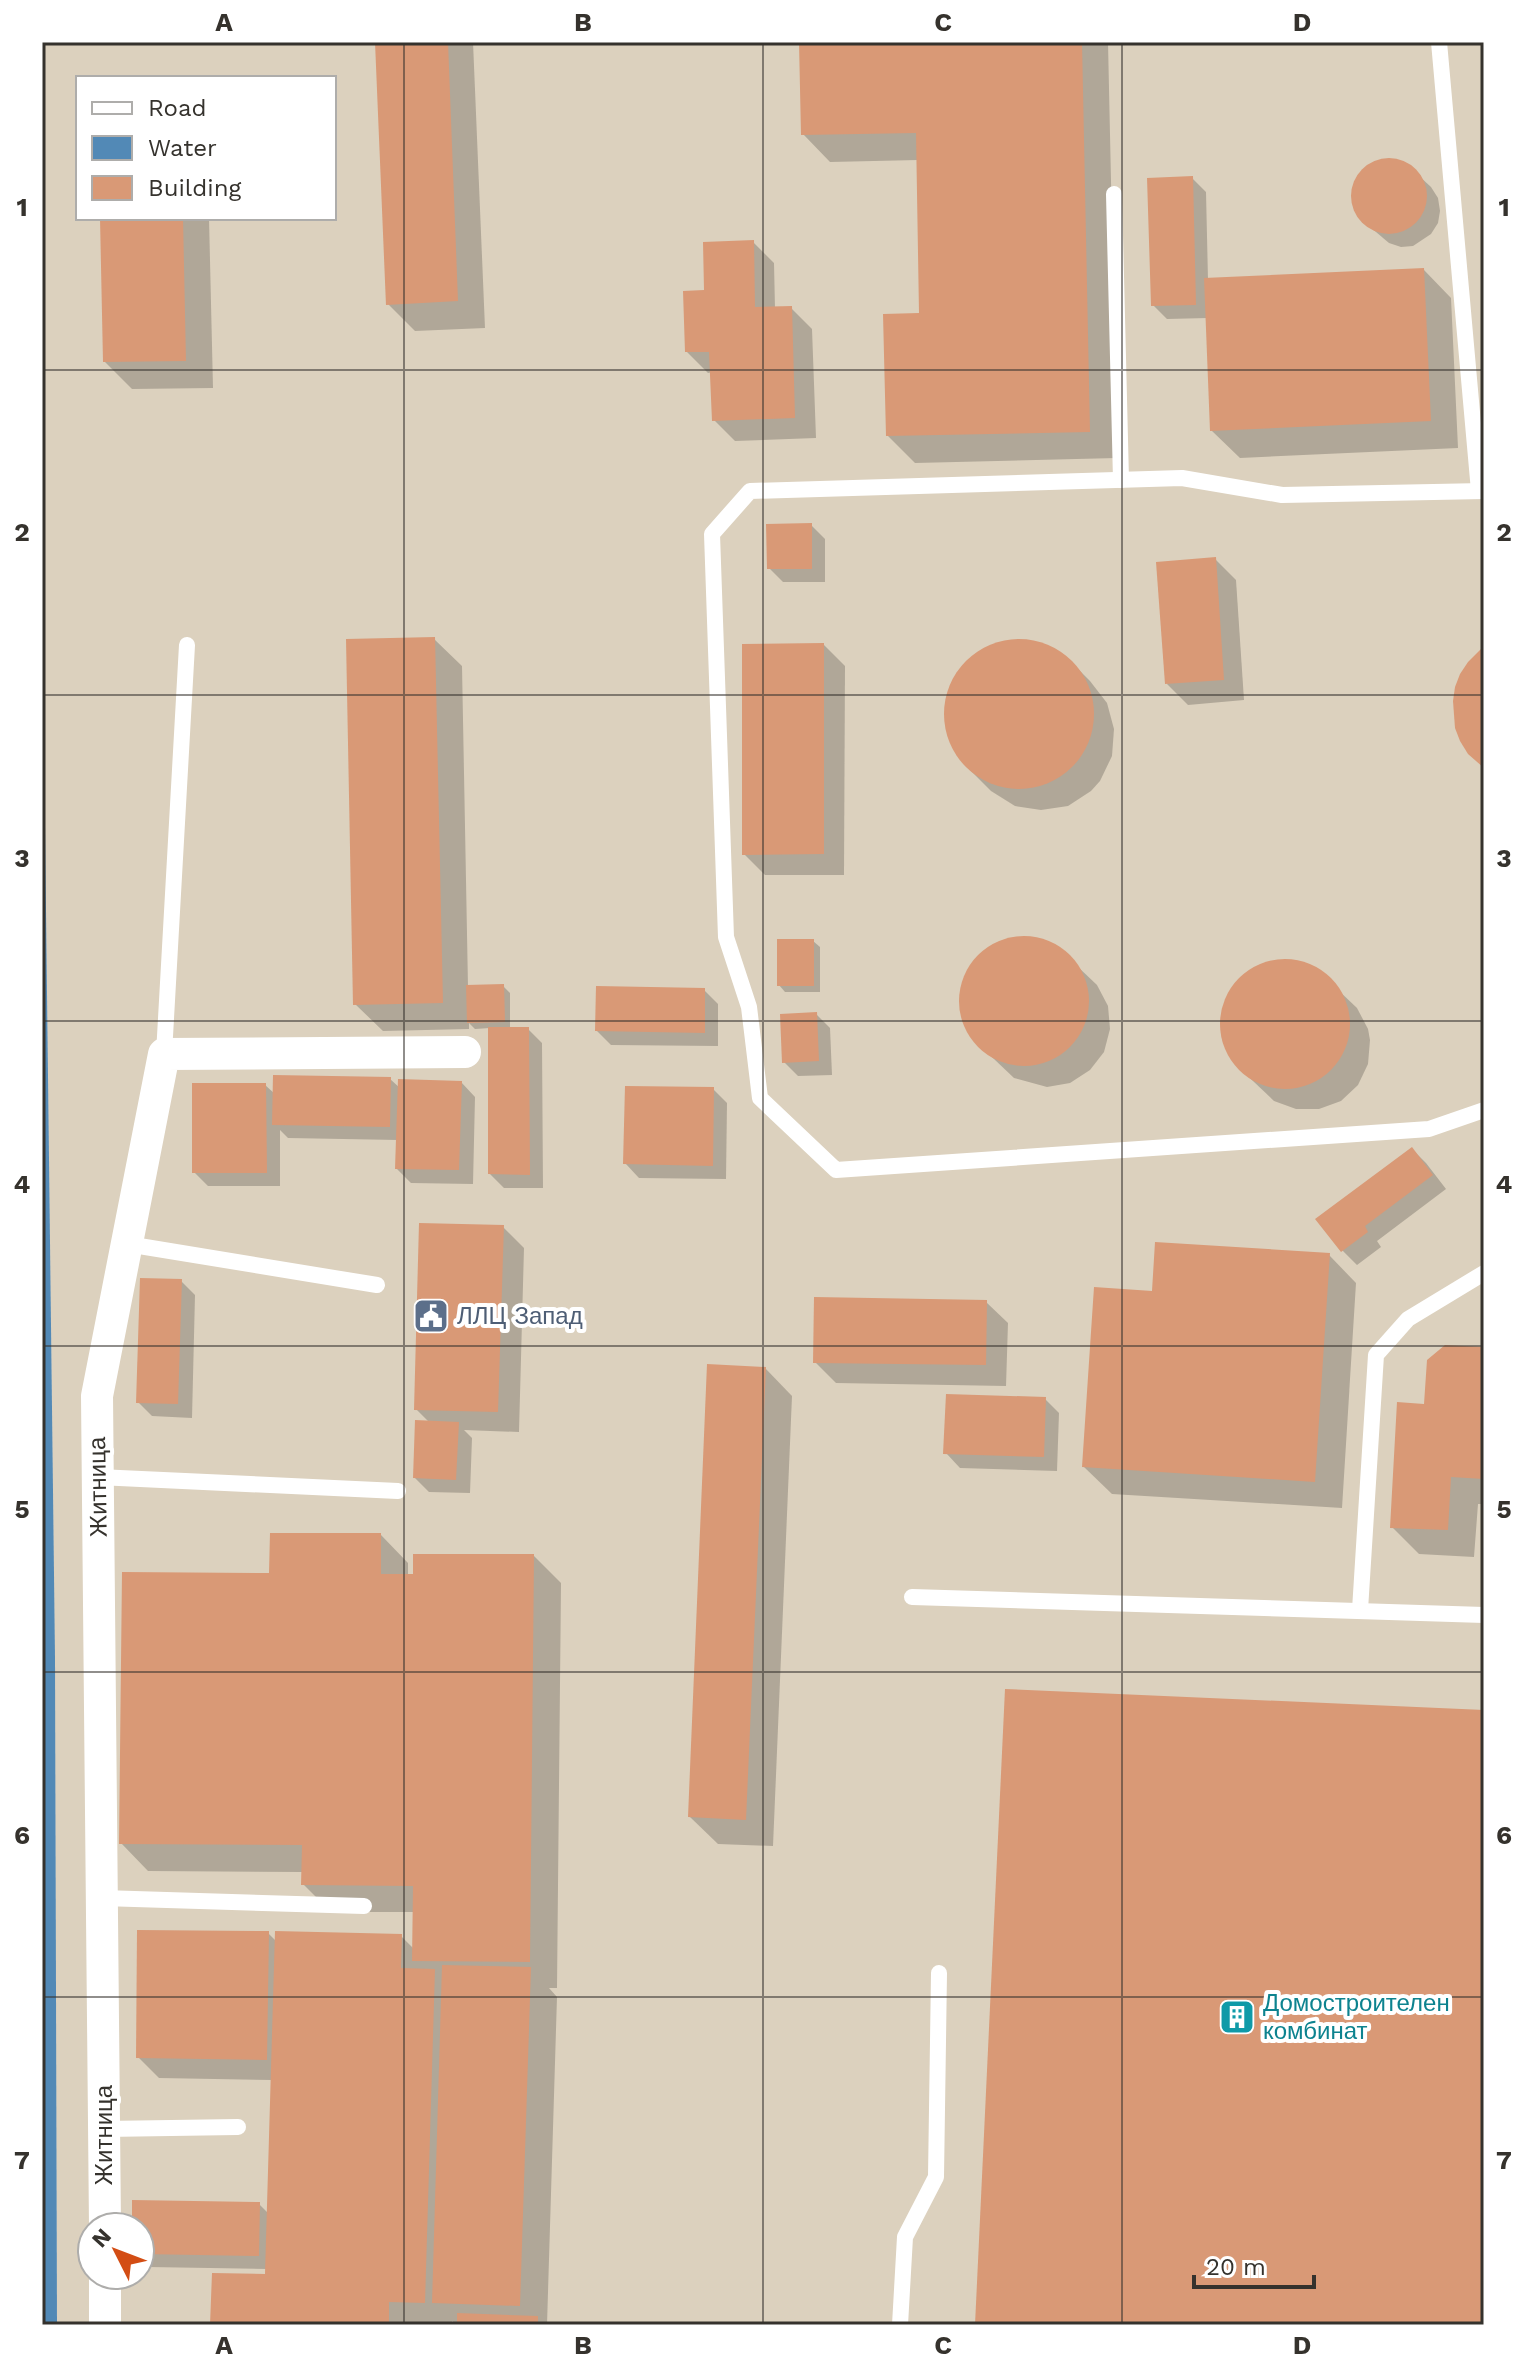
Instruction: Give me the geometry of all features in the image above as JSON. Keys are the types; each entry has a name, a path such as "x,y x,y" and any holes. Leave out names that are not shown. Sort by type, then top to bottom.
{"street":[{"path":"164,1054 465,1052"},
{"name":"Житница","path":"105,2211 97,1396 164,1054"},
{"path":"105,2291 105,2325"}],"lane":[{"path":"1439,42 1481,491 1282,495 1182,478 750,491 712,534 726,937 749,1007 760,1098 836,1170 1429,1129 1484,1110"},
{"path":"1114,194 1121,480"},
{"path":"164,1054 187,645"},
{"path":"127,1244 377,1285"},
{"path":"1360,1610 1376,1355 1408,1319 1484,1273"},
{"path":"98,1477 398,1491"},
{"path":"912,1597 1484,1615"},
{"path":"102,1898 364,1906"},
{"path":"900,2325 905,2237 936,2177 939,1973"},
{"path":"104,2129 238,2127"}],"shaded area":[{"path":"42,42 1484,42 1484,2325 57,2325 55,1657 42,577"}],"water":[{"path":"42,577 55,1657 57,2325 42,2325"}],"building":[{"path":"375,42 448,42 458,301 386,305"},
{"path":"799,42 1082,42 1090,432 886,436 883,314 919,313 916,133 801,135"},
{"path":"1389,158 1403,161 1416,169 1424,182 1427,196 1424,210 1416,223 1403,231 1389,234 1375,231 1362,223 1354,210 1351,196 1354,182 1362,169 1375,161"},
{"path":"1193,176 1196,305 1151,306 1147,178"},
{"path":"100,220 183,220 186,361 103,362"},
{"path":"754,240 755,307 792,306 795,418 712,421 709,352 685,352 683,291 704,290 703,242"},
{"path":"1424,268 1431,421 1210,431 1204,278"},
{"path":"812,523 812,569 767,569 766,524"},
{"path":"1216,557 1224,680 1165,684 1156,562"},
{"path":"435,637 443,1003 353,1005 346,639"},
{"path":"1019,639 1048,644 1072,661 1089,685 1094,714 1089,743 1072,767 1048,784 1019,789 990,784 966,767 949,743 944,714 949,685 966,661 990,644"},
{"path":"824,643 824,854 742,855 742,644"},
{"path":"1484,646 1484,768 1468,754 1460,741 1455,728 1453,701 1460,674"},
{"path":"1024,936 1049,941 1070,955 1084,976 1089,1001 1084,1026 1070,1047 1049,1061 1024,1066 999,1061 978,1047 964,1026 959,1001 964,976 978,955 999,941"},
{"path":"777,939 814,939 814,986 777,986"},
{"path":"1285,959 1310,964 1331,978 1345,999 1350,1024 1345,1049 1331,1070 1310,1084 1285,1089 1260,1084 1239,1070 1225,1049 1220,1024 1225,999 1239,978 1260,964"},
{"path":"504,984 505,1022 467,1023 466,985"},
{"path":"596,986 705,988 705,1033 595,1031"},
{"path":"817,1012 819,1061 782,1063 780,1014"},
{"path":"488,1027 529,1027 530,1175 488,1174"},
{"path":"273,1075 391,1077 390,1127 272,1125"},
{"path":"398,1079 462,1081 459,1170 395,1169"},
{"path":"192,1083 266,1083 267,1173 192,1173"},
{"path":"625,1086 714,1087 713,1166 623,1164"},
{"path":"1412,1147 1433,1175 1365,1226 1368,1232 1341,1252 1315,1219"},
{"path":"419,1223 504,1225 498,1412 414,1410"},
{"path":"1155,1242 1330,1253 1315,1482 1082,1467 1094,1287 1152,1291"},
{"path":"140,1278 182,1279 178,1404 136,1403"},
{"path":"814,1297 987,1300 986,1365 813,1363"},
{"path":"1445,1345 1484,1347 1484,1479 1451,1477 1448,1530 1390,1528 1397,1402 1424,1404 1427,1360"},
{"path":"707,1364 766,1367 746,1820 688,1817"},
{"path":"946,1394 1046,1397 1044,1457 943,1454"},
{"path":"415,1420 459,1422 456,1480 413,1478"},
{"path":"270,1533 381,1533 381,1574 413,1574 413,1554 534,1554 530,1962 412,1961 413,1886 301,1885 302,1845 119,1844 122,1572 269,1573"},
{"name":"Домостроителен комбинат","path":"1005,1689 1484,1710 1484,2325 975,2325"},
{"path":"137,1930 269,1931 267,2060 136,2058"},
{"path":"275,1931 402,1934 401,1968 435,1969 425,2303 389,2302 389,2325 210,2325 212,2273 265,2274"},
{"path":"442,1965 531,1967 520,2306 432,2303"},
{"path":"132,2200 260,2202 259,2256 156,2254 156,2211 132,2211"},
{"path":"457,2313 538,2316 538,2325 457,2325"}],"place":[{"name":"ЛЛЦ Запад","path":"431,1316"},
{"name":"Домостроителен комбинат","path":"1237,2017"}]}
